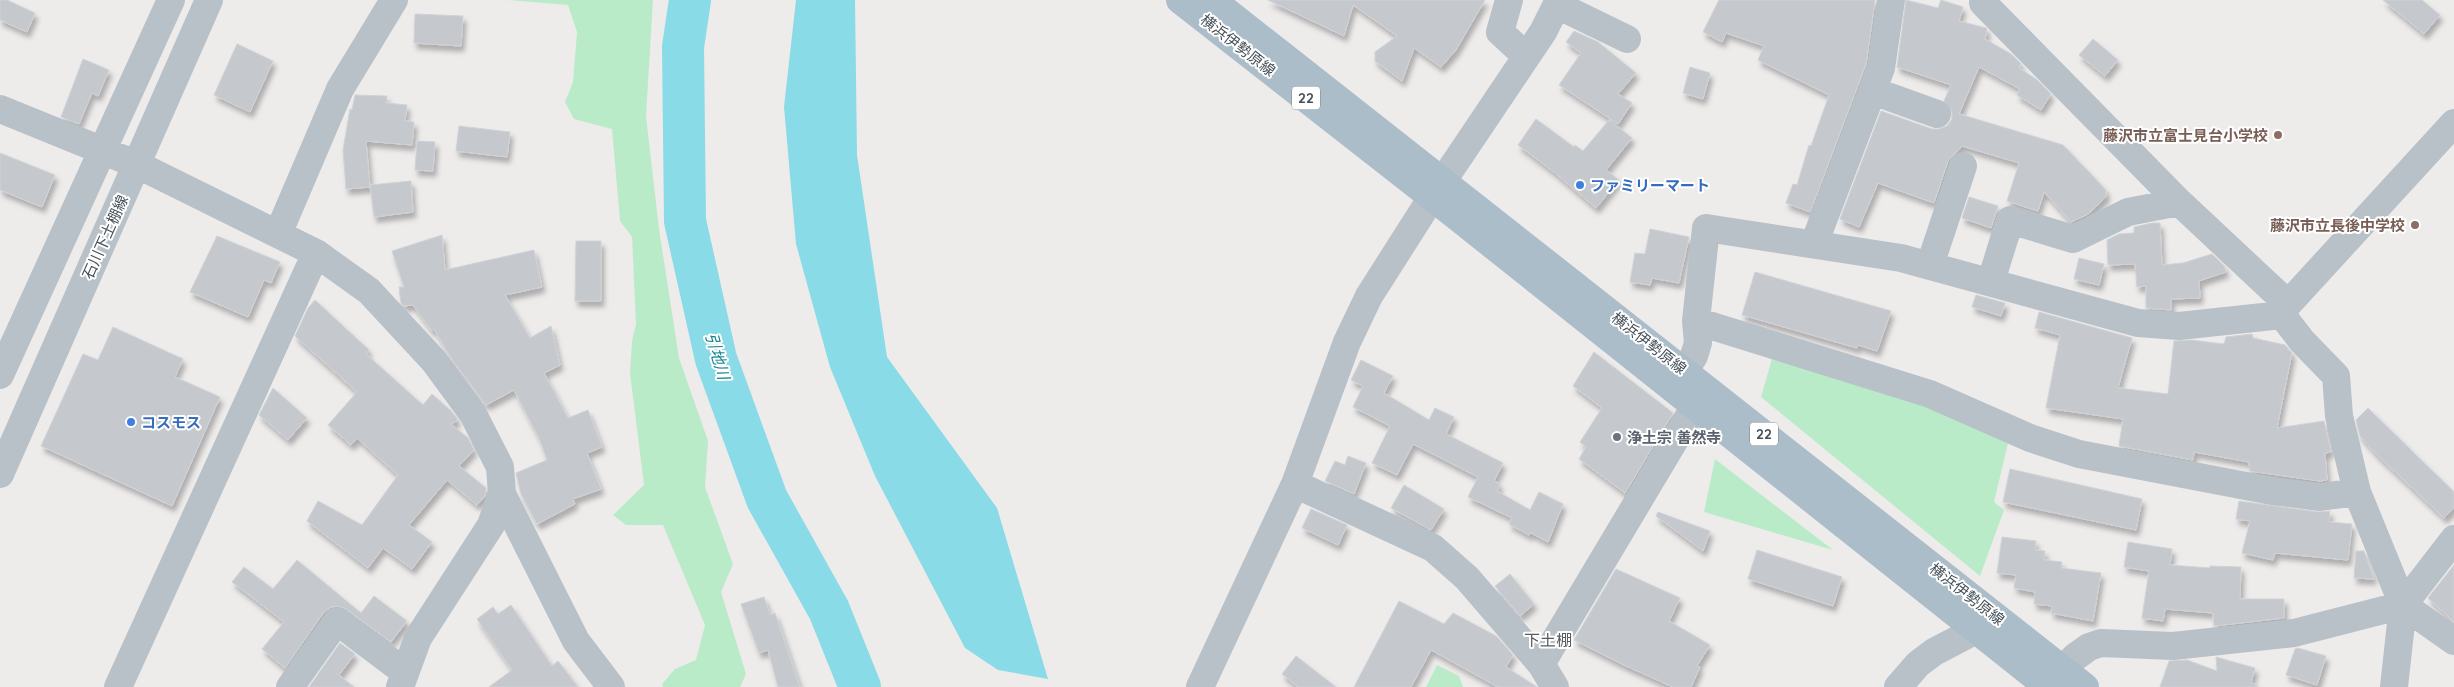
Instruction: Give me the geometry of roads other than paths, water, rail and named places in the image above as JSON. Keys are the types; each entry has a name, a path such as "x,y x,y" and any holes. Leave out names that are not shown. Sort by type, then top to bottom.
{"main road":[{"name":"横浜伊勢原線","path":"1180,0 1684,371 2014,631 2053,681"},
{"name":"横浜伊勢原線","path":"1212,0 1695,406 1976,630 2053,681 2085,687"}],"street":[{"path":"0,375 171,0"},
{"name":"石川下土棚線","path":"0,474 138,165 209,0"},
{"path":"278,234 340,89 394,0"},
{"path":"1509,0 1500,32 1526,56"},
{"path":"1814,244 1881,68 1891,0"},
{"path":"1982,1 2285,309 2302,341 2336,376 2339,416 2357,492 2404,604 2394,687"},
{"path":"1200,687 1296,484 1347,342 1368,296 1526,56 1558,2 1627,39"},
{"path":"1873,91 1937,114"},
{"path":"0,109 138,165 316,254 370,291 434,361 473,414 500,467 502,494 576,641 611,687"},
{"path":"1684,371 1694,356 1698,343 1696,321 1706,228 1901,258 2138,322 2179,326 2285,309 2454,123"},
{"path":"1930,265 1964,166"},
{"path":"1991,281 2010,220 2073,238 2128,212 2179,202"},
{"path":"118,687 316,254"},
{"path":"1696,321 1930,394 2030,438 2079,454 2272,491 2320,497 2357,492"},
{"path":"1541,664 1695,406"},
{"path":"1296,484 1433,548 1467,578 1541,664 1555,687"},
{"path":"290,687 337,621 394,680 418,638 491,525 502,494"},
{"path":"2053,681 2088,647 2100,643 2173,646 2294,633 2404,604 2454,541"},
{"path":"2404,604 2454,641"},
{"path":"1898,687 1926,658 1976,630 2014,631"}],"water":[{"path":"796,0 855,0 857,155 887,357 997,508 1048,679 998,670 965,648 875,476 830,367 796,244 784,107"}],"waterway":[{"name":"引地川","path":"690,0 683,47 685,221 716,359 767,499 829,610 860,687"}],"place":[{"name":"藤沢市立富士見台小学校","path":"2278,135"},
{"name":"ファミリーマート","path":"1580,185"},
{"name":"藤沢市立長後中学校","path":"2415,225"},
{"name":"コスモス","path":"131,422"},
{"name":"浄土宗 善然寺","path":"1617,437"}],"district":[{"name":"下土棚","path":"1548,640"}]}
